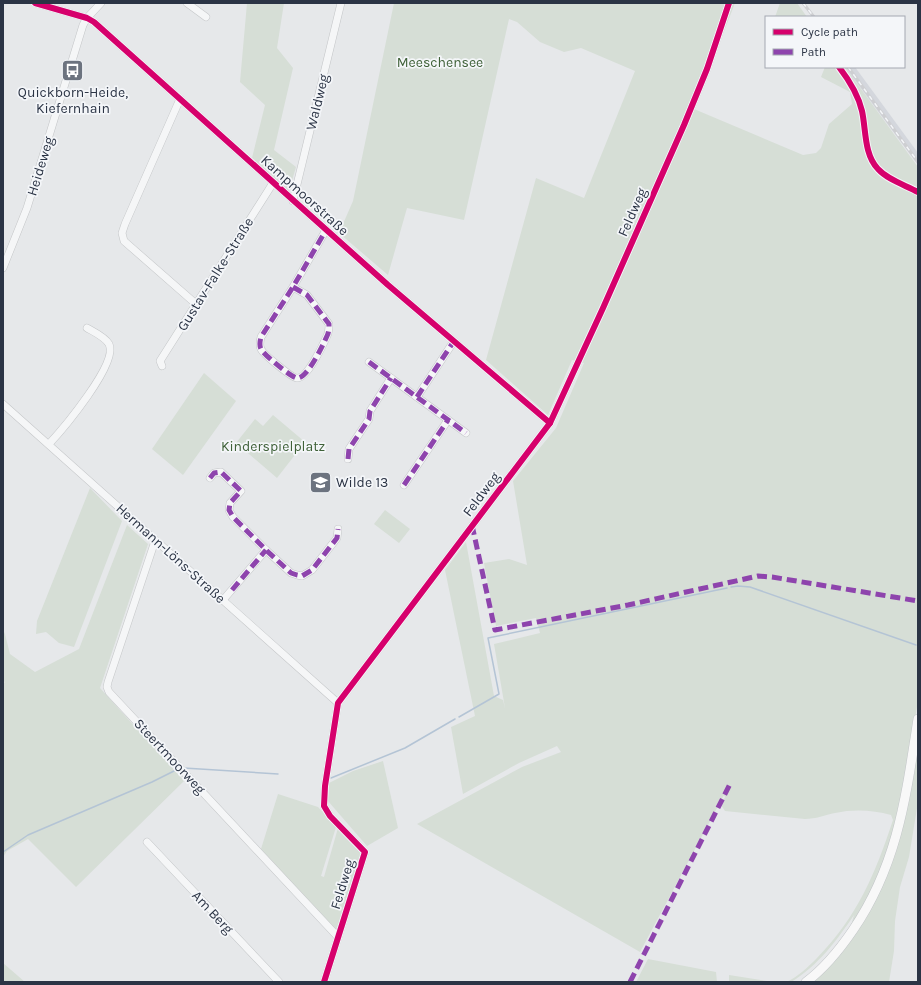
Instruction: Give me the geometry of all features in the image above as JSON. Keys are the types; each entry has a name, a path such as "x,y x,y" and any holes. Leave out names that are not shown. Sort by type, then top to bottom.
{"main road":[{"path":"806,982 822,968 846,940 865,911 883,876 895,843 900,823 918,719"}],"street":[{"name":"Kampmoorstraße","path":"35,3 87,18 94,22 388,285 550,423"},
{"path":"87,18 101,3"},
{"path":"187,3 206,18"},
{"name":"Waldweg","path":"293,201 341,3"},
{"name":"Feldweg","path":"324,982 365,852 330,816 324,806 325,786 338,703 550,423 603,308 684,124 707,69 729,3"},
{"name":"Heideweg","path":"4,264 27,208 83,25 87,18"},
{"path":"180,99 122,233 124,241 196,304"},
{"name":"Gustav-Falke-Straße","path":"162,366 160,361 273,183"},
{"path":"293,287 306,294 329,324 327,336 313,362 303,377 297,378 290,376 266,355 261,349 261,337 293,287 326,230"},
{"path":"49,444 84,401 96,384 105,367 110,349 109,344 102,337 87,328"},
{"path":"417,397 454,341"},
{"path":"369,362 466,433"},
{"path":"348,460 349,449 369,419 370,411 391,378"},
{"name":"Hermann-Löns-Straße","path":"3,404 338,703"},
{"path":"404,485 448,420"},
{"path":"210,478 214,473 221,472 241,491 230,504 229,510 238,523 291,573 302,576 312,570 337,538 338,529"},
{"name":"Steertmoorweg","path":"155,541 108,682 107,687 109,692 338,937"},
{"path":"223,600 266,550"},
{"name":"Am Berg","path":"147,842 279,982"}],"shaded area":[{"path":"846,68 856,68 918,153 918,165"}],"green space":[{"path":"247,3 284,3 277,48 293,68 274,150 296,167 289,191 252,158 265,105 240,82"},
{"name":"Meeschensee","path":"394,3 735,3 694,109 803,155 816,153 821,148 829,124 852,104 850,92 821,77 825,68 846,68 918,167 918,701 897,824 883,868 856,919 852,922 854,915 826,952 801,976 791,982 786,982 799,975 831,942 844,926 864,894 893,820 891,815 870,811 856,811 805,819 725,811 721,805 725,797 724,795 640,952 417,824 522,767 561,752 557,746 519,763 463,794 451,727 475,716 445,570 466,542 494,696 503,700 505,708 494,644 540,633 536,618 496,626 484,563 509,559 527,565 513,481 556,428 584,363 572,360 548,415 486,360 536,178 584,198 635,71 581,48 564,52 540,42 517,22 509,19 464,220 407,208 388,275 339,233 353,201"},
{"path":"780,3 797,3 806,16 775,16"},
{"path":"204,373 236,401 183,475 152,449"},
{"name":"Kinderspielplatz","path":"273,415 305,442 277,478 236,443 255,419 263,426"},
{"path":"90,488 122,521 74,647 59,643 46,632 36,634 37,621"},
{"path":"385,510 410,529 399,543 374,524"},
{"path":"127,525 148,544 100,688 184,781 76,887 28,839 7,851 3,857 3,684 5,682 3,681 3,630 10,654 35,672 79,649"},
{"path":"918,738 918,802 909,857 900,887 895,921 894,951 889,982 810,982 876,898"},
{"path":"383,761 398,828 367,846 328,801 329,783 353,771"},
{"path":"278,794 318,807 336,827 321,876 324,877 338,828 362,852 337,932 261,849"},
{"path":"648,959 716,972 717,982 636,982"},
{"path":"3,963 25,982 3,982"},
{"path":"729,975 773,982 729,982"}],"waterway":[{"path":"731,587 750,587 916,645"},
{"path":"459,717 499,694 488,638 727,588"},
{"path":"331,778 405,748 455,719"},
{"path":"184,768 278,774"},
{"path":"3,852 28,835 152,782 178,769"}],"railway":[{"path":"803,3 813,16"},
{"path":"849,68 918,162"}],"marked path":[{"path":"293,287 307,295 329,324 328,334 310,368 301,377 297,378 284,370 263,352 260,346 260,340 326,230"},
{"path":"417,397 454,341"},
{"path":"369,362 466,433"},
{"path":"348,459 349,449 369,419 370,411 391,378"},
{"path":"404,485 448,420"},
{"path":"210,478 214,473 221,472 241,491 230,503 229,510 233,517 291,573 302,576 312,570 337,538 338,529"},
{"path":"472,525 495,630 628,605 758,576 918,601"},
{"path":"232,590 266,550"},
{"path":"630,982 730,784"}],"cycle path":[{"path":"35,3 87,18 94,22 388,285 550,423"},
{"path":"324,982 365,852 330,816 324,806 325,786 338,703 550,423 684,125 707,69 729,3"},
{"path":"840,68 853,88 858,99 862,111 866,142 873,163 882,173 918,192"}],"place":[{"name":"Quickborn-Heide, Kiefernhain","path":"73,70"},
{"name":"Wilde 13","path":"320,482"}]}
